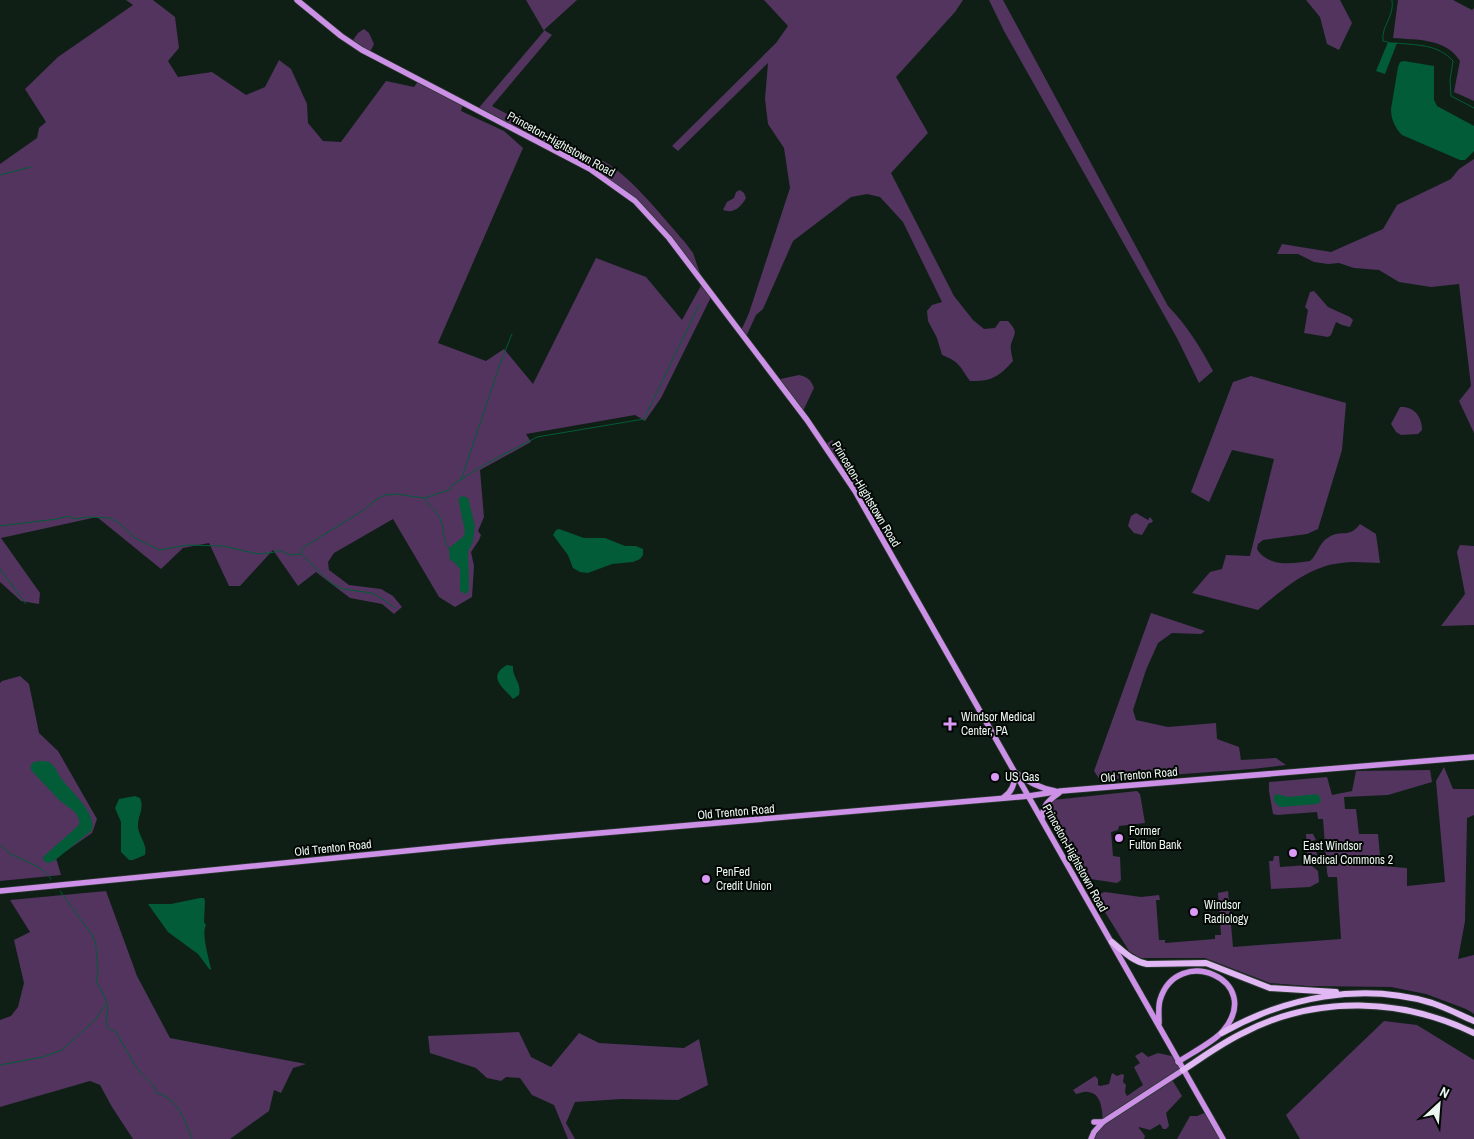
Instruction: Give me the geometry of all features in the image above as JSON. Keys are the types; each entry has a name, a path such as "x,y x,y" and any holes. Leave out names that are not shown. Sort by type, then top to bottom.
{"highway":[{"path":"1112,942 1130,957 1147,964 1206,963 1270,988 1387,995 1425,1002 1449,1009 1474,1022"},
{"path":"1222,1033 1250,1018 1284,1005 1347,993"},
{"path":"1183,1070 1230,1039 1262,1024 1290,1014 1320,1008 1354,1005 1403,1009 1437,1018 1474,1033"}],"main road":[{"name":"Princeton-Hightstown Road","path":"297,0 362,50 606,178 657,223 807,420 843,471 1042,818 1220,1137"},
{"name":"Old Trenton Road","path":"0,891 496,842 1474,757"},
{"path":"1003,798 1010,794 1016,773 1033,785 1060,792"},
{"path":"1042,818 1042,811 1047,801 1060,792"},
{"path":"1158,1025 1160,1001 1166,987 1182,974 1192,971 1204,972 1220,978 1228,985 1233,994 1234,1010 1222,1033 1178,1062"},
{"path":"1091,1139 1094,1132 1103,1122 1183,1070"},
{"path":"1094,1122 1103,1122"}],"shaded area":[{"path":"126,0 153,0 175,17 179,48 168,61 178,77 212,72 246,95 265,87 279,60 291,69 307,104 308,123 323,141 341,142 386,81 414,87 419,80 463,103 461,111 504,131 523,148 438,343 486,361 504,349 533,384 596,258 646,277 682,320 703,282 712,295 661,398 645,421 635,415 526,434 531,442 480,470 484,517 478,531 481,535 471,552 474,566 472,597 455,607 439,597 393,519 334,553 328,562 329,570 349,585 381,589 393,596 402,607 394,614 382,604 350,598 316,572 298,586 273,550 240,586 229,586 209,543 183,548 161,569 97,517 1,538 40,593 39,604 21,601 0,582 0,164 37,138 39,128 46,122 25,89 58,57 133,5"},
{"path":"526,0 577,0 544,30 552,35 492,106 587,156 599,159 612,166 639,190 684,241 693,253 703,282 657,223 606,178 477,110 544,31"},
{"path":"764,0 963,0 955,12 896,77 928,133 891,173 954,296 973,320 984,329 995,328 1000,321 1008,321 1013,328 1015,332 1011,352 1013,361 1004,371 989,379 970,381 956,363 942,355 937,338 928,321 927,311 932,305 942,302 903,222 880,197 867,194 851,197 793,241 763,309 756,315 745,339 740,333 749,313 790,188 784,148 768,124 765,99 768,63 678,151 672,146 776,43 788,26"},
{"path":"989,0 1003,0 1168,306 1187,329 1213,371 1199,383 1177,338 1004,31"},
{"path":"1306,0 1340,0 1352,23 1339,50 1327,44 1320,17"},
{"path":"1398,0 1453,0 1472,10 1474,8 1474,101 1454,92 1460,61 1454,53 1439,44 1421,40 1393,38"},
{"path":"364,29 369,33 374,44 369,54 351,43 358,33"},
{"path":"1388,42 1397,43 1385,74 1376,71"},
{"path":"1400,62 1434,66 1434,100 1437,106 1474,126 1474,151 1465,160 1460,160 1402,135 1395,126 1391,109 1398,67"},
{"path":"1474,159 1474,433 1459,401 1471,386 1459,284 1431,287 1399,282 1379,270 1354,268 1339,263 1314,262 1298,254 1277,254 1282,244 1331,252 1383,229 1397,205 1451,179 1459,169"},
{"path":"740,190 746,198 742,204 737,209 731,211 723,210 727,202 734,198 736,192"},
{"path":"1314,291 1328,307 1353,320 1350,327 1336,322 1331,335 1328,337 1304,333 1308,310 1305,307 1310,292"},
{"path":"799,375 809,379 814,388 802,413 776,380"},
{"path":"1251,376 1346,403 1342,450 1318,529 1307,534 1263,540 1258,544 1257,549 1267,559 1281,563 1310,561 1326,539 1334,535 1349,533 1360,524 1376,534 1380,563 1346,562 1318,569 1296,580 1258,610 1192,593 1210,572 1222,569 1226,555 1250,556 1274,459 1232,450 1209,502 1191,492 1233,382"},
{"path":"1400,407 1413,410 1419,417 1422,430 1418,434 1401,435 1396,432 1391,424"},
{"path":"832,440 874,502 865,508 825,445"},
{"path":"463,496 468,498 475,526 473,541 468,552 469,589 464,594 460,590 460,569 450,560 449,548 463,537 465,532 459,502 459,498"},
{"path":"1136,513 1148,520 1150,517 1153,521 1149,523 1142,535 1134,533 1128,526 1131,516"},
{"path":"559,529 584,538 605,538 625,546 636,546 643,549 643,555 640,559 633,562 612,564 588,573 580,572 573,568 568,555 553,535"},
{"path":"1460,545 1474,546 1474,625 1441,626 1465,594 1457,552"},
{"path":"1151,613 1205,631 1201,634 1172,633 1158,643 1146,670 1133,710 1136,720 1168,727 1216,723 1217,739 1239,747 1241,760 1276,758 1286,765 1100,780 1094,771"},
{"path":"507,665 513,666 520,691 519,695 513,699 497,678 501,669"},
{"path":"20,676 29,684 39,733 58,751 97,819 92,833 56,858 61,875 0,881 0,683"},
{"path":"41,761 53,765 87,810 92,824 91,831 54,861 48,863 44,861 43,857 79,825 79,819 75,812 59,800 31,770 31,765 34,762"},
{"path":"1444,767 1453,789 1474,789 1474,815 1467,818 1465,921 1458,959 1474,955 1474,1014 1466,1009 1426,994 1391,987 1307,986 1270,983 1205,958 1140,958 1129,951 1097,899 1098,894 1105,892 1141,897 1159,895 1160,900 1156,900 1159,940 1165,940 1165,943 1215,939 1215,935 1221,935 1218,893 1228,891 1233,947 1341,939 1337,877 1328,877 1323,819 1318,819 1317,812 1273,814 1269,782 1327,777 1332,795 1352,791 1356,771 1430,770 1432,782 1388,795 1344,797 1345,809 1356,809 1359,834 1378,834 1381,866 1407,868 1407,886 1445,882 1436,781"},
{"path":"1137,791 1140,794 1145,823 1119,826 1118,830 1111,832 1113,856 1120,857 1121,880 1117,883 1084,878 1047,814 1047,807 1053,800"},
{"path":"1276,794 1289,797 1317,794 1321,801 1317,804 1280,807 1274,802"},
{"path":"135,796 140,798 141,802 138,827 146,851 145,855 129,860 121,852 121,822 115,808 119,799"},
{"path":"1306,834 1313,834 1316,840 1312,841 1313,849 1316,849 1317,856 1313,854 1310,857 1314,860 1311,865 1318,871 1319,882 1310,887 1271,889 1269,861 1273,861 1274,856 1279,856 1280,867 1308,865"},
{"path":"106,891 137,976 170,1038 306,1064 293,1068 281,1093 274,1090 269,1111 230,1139 133,1139 100,1085 90,1081 0,1107 0,1020 11,1016 18,1007 24,983 14,940 30,932 10,900"},
{"path":"204,898 205,901 204,922 206,925 204,934 210,970 198,954 168,932 148,904 171,904"},
{"path":"1384,1021 1417,1025 1474,1060 1474,1139 1300,1139 1286,1115"},
{"path":"519,1032 531,1057 551,1067 579,1033 599,1043 684,1048 699,1039 708,1085 678,1100 622,1099 575,1102 566,1123 575,1139 568,1139 554,1105 532,1095 520,1078 506,1077 501,1081 487,1078 476,1068 430,1053 428,1036"},
{"path":"1142,1052 1148,1057 1158,1053 1176,1057 1183,1070 1171,1078 1182,1096 1166,1113 1169,1126 1163,1129 1160,1124 1150,1130 1139,1127 1145,1136 1144,1139 1091,1139 1103,1122 1099,1099 1093,1093 1076,1094 1073,1090 1095,1076 1100,1086 1109,1084 1112,1073 1117,1076 1122,1074 1124,1075 1123,1082 1126,1085 1125,1092 1127,1096 1143,1085 1134,1067 1140,1063 1135,1056"},
{"path":"1207,1112 1219,1132 1219,1139 1177,1139 1190,1116 1197,1116"}],"waterway":[{"path":"1388,42 1383,41 1383,36 1392,11 1392,0"},
{"path":"1395,43 1426,46 1447,55 1453,61 1450,80 1451,96 1474,108"},
{"path":"0,175 31,167"},
{"path":"301,554 301,550 304,547 385,495 396,494 424,498 449,490 452,485 489,462 537,437 644,419 699,305"},
{"path":"461,480 512,334"},
{"path":"425,499 440,518 445,541 449,548"},
{"path":"0,526 68,516 75,519 87,517 110,518 119,523 135,538 159,550 188,545 223,546 258,554 279,550 290,555 301,554 331,583 343,589 372,593 395,608"},
{"path":"0,569 26,604"},
{"path":"0,845 11,854 44,871 51,879"},
{"path":"60,891 93,936 96,946 98,971 96,981 108,1008 106,1023 108,1028 116,1032 134,1064 152,1084 157,1093 170,1100 180,1111 192,1139"},
{"path":"0,1065 43,1057 62,1050 96,1019 105,1005"}],"place":[{"name":"Windsor Medical Center, PA","path":"950,724"},
{"name":"US Gas","path":"995,777"},
{"name":"Former Fulton Bank","path":"1119,838"},
{"name":"East Windsor Medical Commons 2","path":"1293,853"},
{"name":"PenFed Credit Union","path":"706,879"},
{"name":"Windsor Radiology","path":"1194,912"}]}
